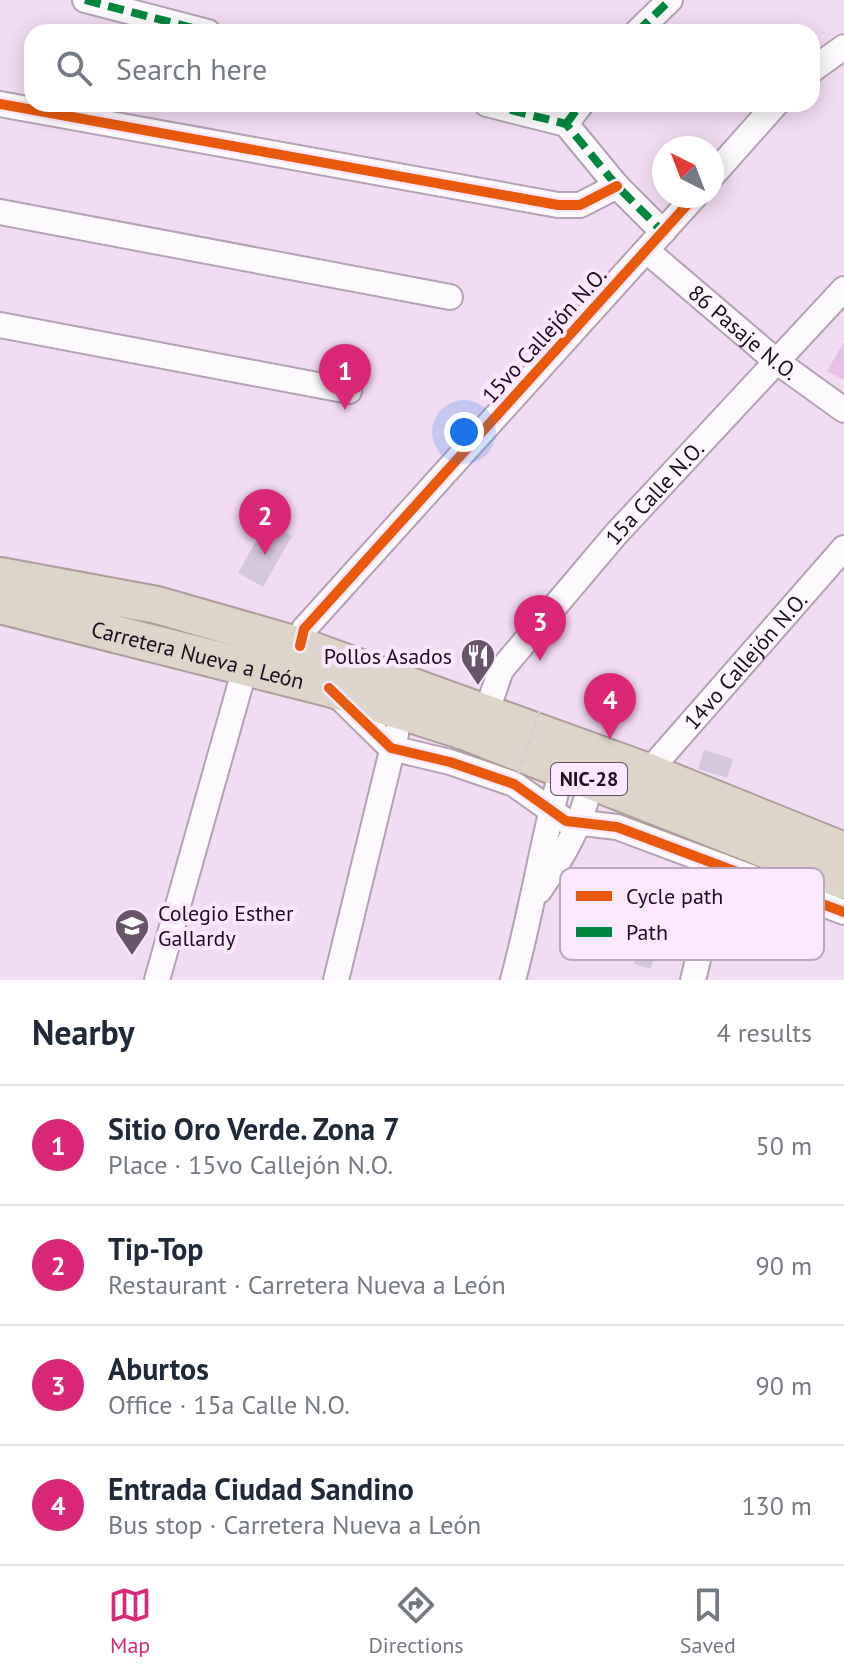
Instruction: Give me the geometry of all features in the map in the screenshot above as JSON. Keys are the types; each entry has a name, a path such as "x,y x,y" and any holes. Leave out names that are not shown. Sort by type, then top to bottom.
{"highway":[{"name":"Carretera Nueva a León","path":"0,579 157,605 300,646 648,772 844,851"},
{"name":"Carretera Nueva a León","path":"0,605 329,688 576,774 814,868"},
{"path":"0,619 88,637 117,634"},
{"name":"Carretera Nueva a León","path":"824,872 844,880"}],"street":[{"path":"85,0 177,24"},
{"path":"645,24 670,0"},
{"path":"820,64 844,47"},
{"path":"0,104 24,108"},
{"path":"44,112 558,205 580,205 617,186"},
{"path":"519,112 566,124 617,186 663,232"},
{"path":"566,124 575,112"},
{"path":"724,162 769,112"},
{"name":"15vo Callejón N.O.","path":"300,646 304,629 684,208"},
{"path":"0,212 450,297"},
{"name":"86 Pasaje N.O.","path":"647,251 776,361 844,410"},
{"name":"15a Calle N.O.","path":"486,713 501,670 616,534 844,289"},
{"path":"0,325 349,391"},
{"name":"14vo Callejón N.O.","path":"648,772 844,548"},
{"path":"157,980 245,668"},
{"path":"329,688 391,748 450,762 514,784 566,821 617,827 726,868"},
{"path":"336,980 391,748 403,712"},
{"path":"513,980 536,897 552,810 576,774"},
{"path":"536,897 565,855 581,822 576,774"},
{"path":"824,905 844,912"},
{"path":"693,980 698,960"}],"path":[{"path":"518,774 540,710"}],"shaded area":[{"path":"844,342 844,380 827,371"}],"building":[{"path":"267,522 292,536 263,587 238,573"},
{"path":"704,750 733,759 727,778 698,769"},
{"path":"635,960 653,960 651,969 634,964"}],"marked path":[{"path":"85,0 177,24"},
{"path":"645,24 670,0"},
{"path":"519,112 566,124 617,186 663,232"},
{"path":"566,124 575,112"}],"cycle path":[{"path":"0,104 24,108"},
{"path":"44,112 558,205 580,205 617,186"},
{"path":"300,646 304,629 684,208"},
{"path":"329,688 391,748 450,762 514,784 566,821 617,827 726,868"},
{"path":"824,905 844,912"}],"place":[{"name":"Sitio Oro Verde. Zona 7","path":"345,410"},
{"name":"Tip-Top","path":"265,555"},
{"name":"Aburtos","path":"540,661"},
{"name":"Pollos Asados","path":"478,687"},
{"name":"Entrada Ciudad Sandino","path":"610,739"},
{"name":"Colegio Esther Gallardy","path":"132,957"}]}
